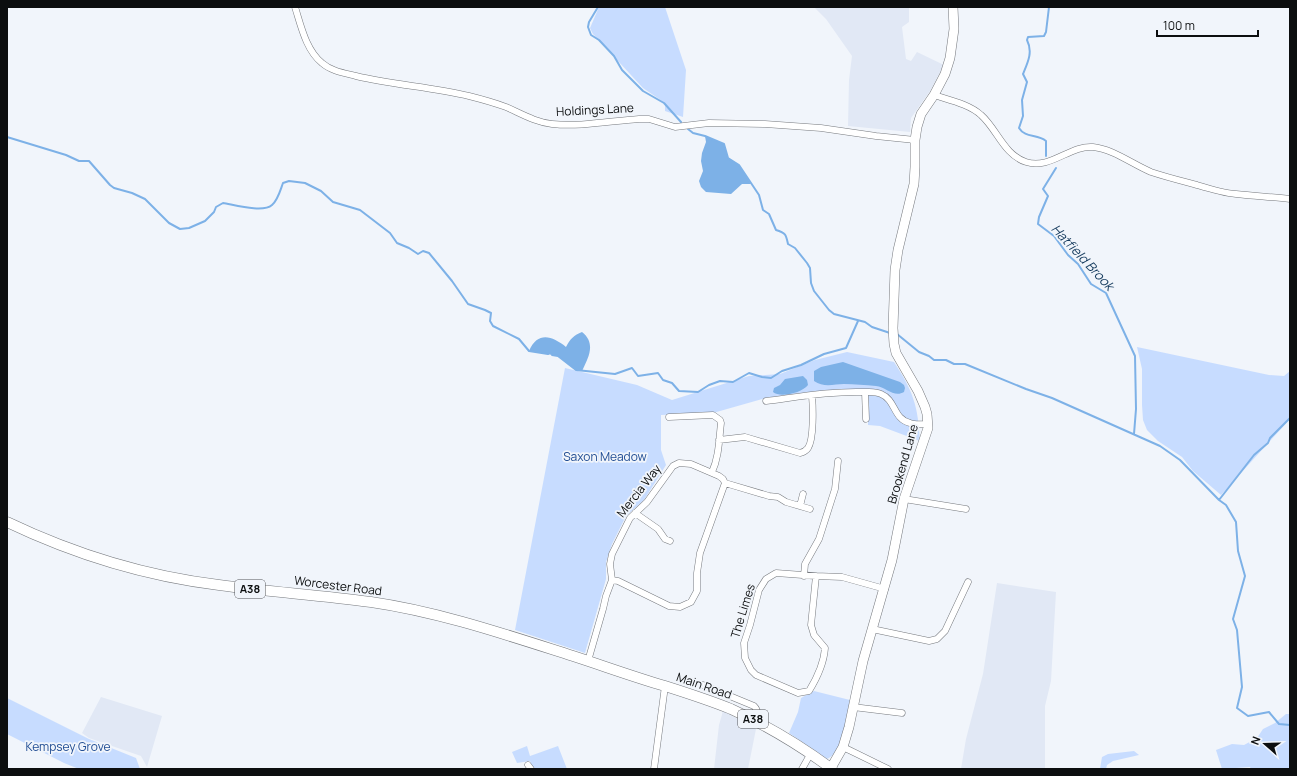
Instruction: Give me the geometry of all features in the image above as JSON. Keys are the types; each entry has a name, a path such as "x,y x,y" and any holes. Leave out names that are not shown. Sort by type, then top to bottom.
{"main road":[{"name":"Worcester Road","path":"7,522 35,535 86,555 124,567 169,577 218,585 373,602 460,621 665,686"},
{"name":"Main Road","path":"665,686 728,708 755,721 811,753 831,769"}],"street":[{"name":"Holdings Lane","path":"295,7 306,40 317,58 328,68 375,81 436,89 469,96 506,107 541,122 571,125 639,118 649,119 675,127 709,123 765,124 821,128 915,140"},
{"name":"Brookend Lane","path":"831,769 843,747 863,661 885,589 904,499 928,424 927,414 918,391 896,353 894,344 893,328 895,270 898,250 914,184 916,167 915,140 921,114 934,95 945,74 950,58 954,29 953,7"},
{"path":"934,95 951,100 980,113 1012,154 1027,163 1041,164 1082,148 1095,148 1107,151 1152,172 1212,189 1234,194 1290,199"},
{"path":"766,401 842,392 873,392 882,394 888,398 893,404 899,417 905,422 912,424 928,424"},
{"path":"865,392 866,419"},
{"path":"719,440 745,437 795,451 804,452 808,449 810,444 813,413 812,396"},
{"path":"669,417 715,416 720,420 721,423 716,463 712,472"},
{"path":"804,576 806,564 819,539 835,489 838,461"},
{"name":"Mercia Way","path":"588,661 604,609 606,596 612,580 610,564 612,554 630,518 647,502 673,466 678,463 685,462 712,472 723,479 725,483 769,496 778,497 786,502 810,509"},
{"path":"612,580 618,581 670,606 680,607 691,602 697,591 697,573 700,553 725,483"},
{"path":"800,506 804,494"},
{"path":"904,499 966,509"},
{"path":"635,513 658,529 665,539 670,541"},
{"name":"The Limes","path":"816,576 811,625 814,635 825,648 824,657 814,683 809,691 798,692 756,675 751,670 745,658 744,643 759,590 766,579 776,573 804,576 816,576 842,577 885,589"},
{"path":"872,629 929,641 937,639 945,631 968,582"},
{"name":"Main Road","path":"703,685 754,706 757,709 758,715 755,721"},
{"path":"654,769 665,686"},
{"path":"853,707 902,713"},
{"path":"843,747 888,769"},
{"path":"802,769 811,753"}],"shaded area":[{"path":"814,7 909,7 909,22 902,27 906,59 911,61 917,52 944,65 930,91 911,118 910,132 848,126 849,80 852,56 826,19"},
{"path":"997,583 1056,592 1051,681 1045,706 1045,769 961,769 966,739 983,674"},
{"path":"101,697 162,716 147,767 141,756 89,738 82,733"},
{"path":"723,711 756,729 748,769 714,769 719,725"}],"green space":[{"path":"599,7 665,7 686,70 683,117 665,111 665,103 643,88 593,34 590,28"},
{"path":"1137,347 1269,375 1284,376 1290,371 1290,419 1221,495 1193,471 1182,457 1158,441 1147,430 1143,420 1142,369"},
{"name":"Saxon Meadow","path":"847,352 894,362 910,390 916,408 920,441 880,426 868,425 868,391 842,389 800,393 766,398 713,413 661,415 661,450 666,465 644,500 626,516 612,544 606,562 606,579 585,653 515,630 565,368 637,385 672,400 749,376 780,374 815,360"},
{"path":"814,691 850,700 841,742 837,749 827,759 789,733 798,712 801,698"},
{"name":"Kempsey Grove","path":"7,698 89,739 136,758 140,769 79,769 7,734"},
{"path":"1286,714 1290,714 1290,769 1251,769 1250,767 1222,769 1216,750 1232,744 1244,745 1257,738 1263,729 1275,723"},
{"path":"527,746 530,756 558,746 567,769 533,769 530,761 517,763 512,752"},
{"path":"1134,751 1139,755 1113,761 1107,765 1106,769 1100,769 1102,757 1108,754"}],"water":[{"path":"705,136 724,144 728,158 739,165 751,184 742,184 731,194 706,192 701,187 699,181 703,171 701,161 706,142"},
{"path":"582,332 589,341 590,350 582,371 576,370 558,356 529,351 537,340 546,337 556,340 566,347 572,338"},
{"path":"843,362 900,382 904,385 904,392 897,394 876,386 844,384 825,385 814,381 814,371 821,367"},
{"path":"803,376 807,380 808,385 805,388 786,395 776,394 773,392 774,388 780,385 785,379"}],"waterway":[{"name":"Hatfield Brook","path":"598,7 589,22 588,27 591,35 599,40 614,56 622,70 643,91 664,103 681,122"},
{"name":"Hatfield Brook","path":"1046,156 1046,141 1039,137 1028,135 1019,128 1023,116 1022,100 1027,82 1023,74 1030,53 1027,40 1028,37 1044,36 1046,32 1049,7"},
{"name":"Hatfield Brook","path":"688,129 693,133 724,144 728,158 739,165 759,195 763,210 769,214 776,230 785,235 788,244 795,248 807,263 810,268 811,283 814,291 829,310 834,314 865,322 872,327 890,333"},
{"path":"7,137 66,155 79,161 89,161 114,188 132,193 145,199 169,223 180,229 189,228 205,221 214,212 216,207 223,203 249,208 268,207 276,201 283,183 289,181 305,183 321,191 333,202 360,210 390,233 397,243 418,254 423,251 429,253 452,281 468,304 491,313 490,321 493,326 519,339 529,351 548,354"},
{"name":"Hatfield Brook","path":"1056,168 1043,189 1048,196 1039,217 1038,224 1054,236 1068,255 1078,264 1091,284 1106,293 1135,356 1136,409 1134,434"},
{"path":"552,355 558,356 576,370 615,374 632,368 638,376 658,373 663,380 672,383 679,391 698,392 709,385 720,381 733,382 749,373 771,378 782,371 801,365 824,354 846,348 858,321"},
{"name":"Hatfield Brook","path":"897,334 919,352 934,360 946,360 954,364 965,364 1052,398 1160,446 1180,460 1219,500 1226,505 1236,522 1238,551 1245,576 1233,619 1237,630 1242,687 1237,708 1248,716 1269,712 1279,724 1290,725"},
{"path":"1219,500 1254,455 1268,443 1270,438 1290,418"}]}
